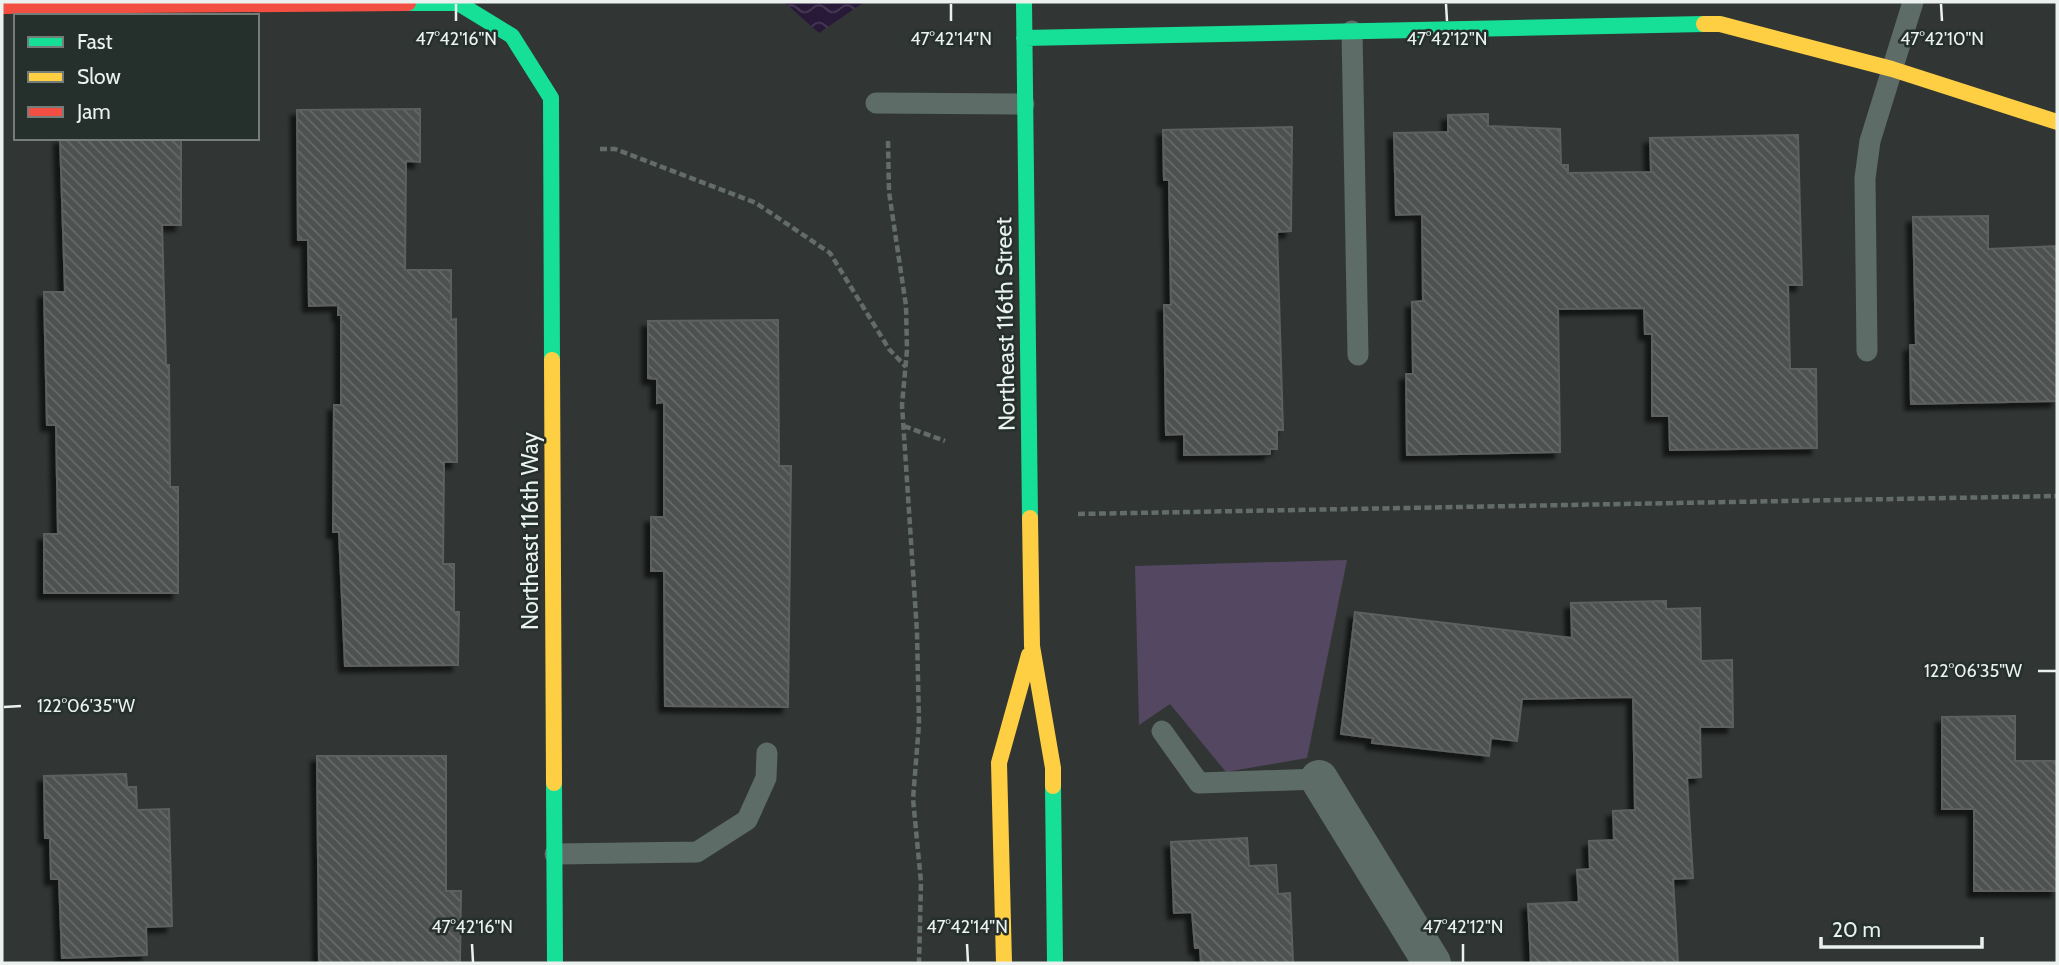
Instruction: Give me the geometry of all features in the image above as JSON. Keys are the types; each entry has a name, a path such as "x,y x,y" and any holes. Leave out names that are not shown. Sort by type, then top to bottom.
{"street":[{"name":"Northeast 116th Street","path":"1024,2 1032,646 1053,768 1055,963"},
{"name":"Northeast 116th Way","path":"2,6 458,3 512,36 551,98 555,963"},
{"path":"1024,38 1720,24 1892,69 2057,122"},
{"name":"Northeast 116th Street","path":"1004,963 999,763 1032,646"},
{"path":"1319,779 1432,963"}],"lane":[{"path":"1867,351 1865,178 1870,141 1913,2"},
{"path":"1352,31 1358,355"},
{"path":"882,104 1024,104"},
{"path":"1161,731 1199,783 1319,779"},
{"path":"555,855 696,852 747,820 766,778 767,753"}],"path":[{"path":"882,104 889,192 906,306 906,367 902,405 917,632 919,723 913,799 921,882 919,963"},
{"path":"553,150 615,149 756,204 830,253 889,349 906,367"},
{"path":"904,426 945,442"},
{"path":"1031,515 2057,496"}],"shaded area":[{"path":"1347,560 1307,758 1226,772 1170,704 1139,725 1135,566"}],"water":[{"path":"784,2 863,2 863,3 819,33"}],"building":[{"path":"420,109 420,162 406,161 405,270 451,270 451,320 456,319 457,462 444,462 443,564 454,564 454,612 459,612 458,665 345,666 339,532 333,532 334,405 341,405 341,315 338,315 338,305 309,306 308,240 298,240 297,110"},
{"path":"1488,114 1488,126 1560,129 1561,165 1568,165 1568,173 1651,172 1650,138 1798,135 1802,285 1788,285 1790,369 1816,369 1817,448 1670,450 1669,416 1652,416 1652,334 1645,334 1644,308 1558,309 1560,452 1407,455 1406,374 1413,374 1412,302 1423,301 1422,214 1396,215 1394,133 1448,132 1448,115"},
{"path":"1292,127 1291,231 1277,232 1283,430 1277,430 1277,449 1270,449 1270,454 1184,455 1184,434 1166,435 1164,305 1171,305 1169,180 1164,180 1163,130"},
{"path":"60,140 181,140 181,225 162,225 166,365 169,365 170,487 178,487 178,593 44,593 44,534 58,534 56,425 47,425 44,292 65,292"},
{"path":"1988,216 1988,249 2057,246 2057,401 1911,404 1910,345 1916,345 1913,217"},
{"path":"778,320 779,466 791,466 788,707 665,706 664,571 651,571 651,517 664,517 664,402 657,403 657,379 648,378 648,321"},
{"path":"1666,601 1666,609 1700,608 1701,661 1732,660 1733,727 1700,727 1701,777 1687,778 1693,878 1673,879 1678,963 1531,963 1528,904 1579,902 1577,870 1590,869 1589,841 1614,840 1613,811 1635,810 1633,697 1522,699 1517,741 1491,738 1489,756 1372,743 1373,738 1341,734 1355,612 1572,638 1571,603"},
{"path":"2015,716 2015,761 2057,761 2057,891 1974,891 1974,809 1942,809 1942,717"},
{"path":"317,756 446,756 446,891 461,891 460,963 319,963"},
{"path":"126,774 127,787 136,787 137,810 169,809 172,926 146,927 147,955 62,958 59,879 51,879 50,838 45,838 44,776"},
{"path":"1247,838 1249,866 1276,865 1278,894 1290,893 1293,963 1201,963 1200,948 1195,948 1192,912 1174,913 1171,842"}],"traffic: fast":[{"path":"1024,2 1030,518"},
{"path":"408,3 458,3 512,36 551,98 552,360"},
{"path":"1024,38 1704,24"},
{"path":"554,783 555,963"},
{"path":"1053,786 1055,963"}],"traffic: slow":[{"path":"1704,24 1720,24 1892,69 2057,122"},
{"path":"552,360 554,783"},
{"path":"1030,518 1032,646 1053,768 1053,786"},
{"path":"1004,963 999,763 1029,655"}],"traffic: jam":[{"path":"2,6 408,3"}]}
